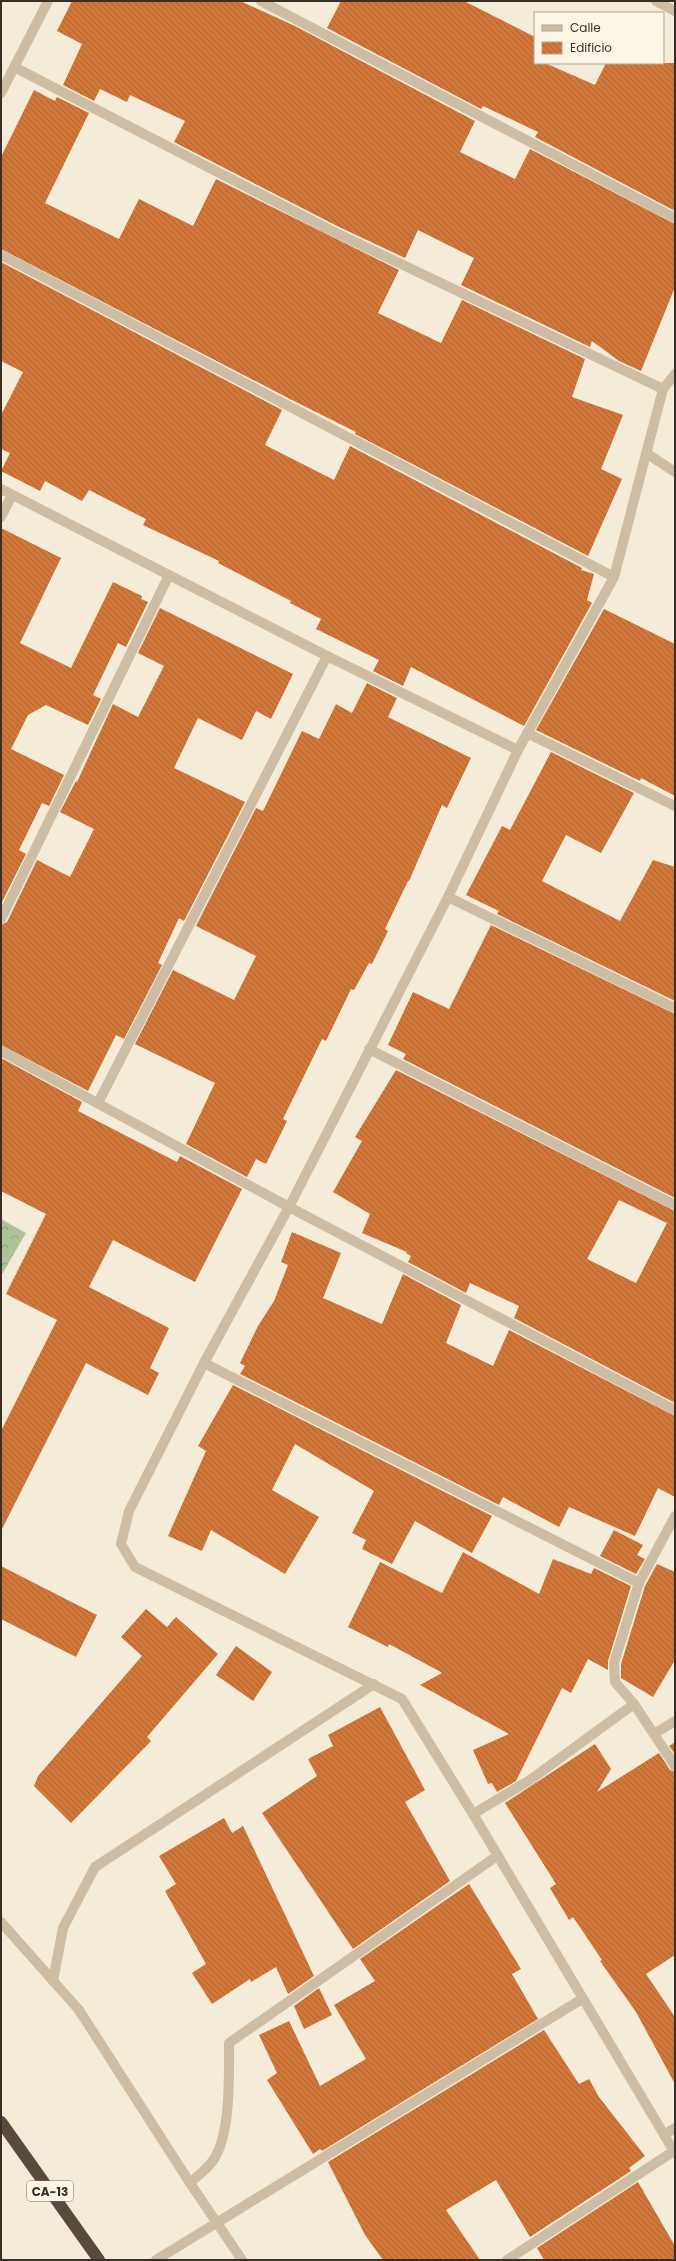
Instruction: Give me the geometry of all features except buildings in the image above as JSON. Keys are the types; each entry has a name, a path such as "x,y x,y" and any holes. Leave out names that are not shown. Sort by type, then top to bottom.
{"highway":[{"name":"CA-13","path":"1,2122 99,2260"}],"street":[{"path":"1,93 48,1"},
{"path":"261,1 675,218"},
{"path":"656,1 675,11"},
{"path":"14,67 334,232 663,389"},
{"path":"1,255 614,577"},
{"path":"507,2260 674,2152 473,1814 402,1699 135,1567 121,1544 129,1511 204,1363 289,1208 368,1049 448,897 518,750 614,577 663,389 675,374"},
{"path":"646,453 675,472"},
{"path":"1,489 327,656 518,750"},
{"path":"1,517 12,494"},
{"path":"1,919 169,575"},
{"path":"98,1103 327,656"},
{"path":"528,733 675,806"},
{"path":"448,897 675,1008"},
{"path":"368,1049 675,1205"},
{"path":"1,1051 289,1208 675,1410"},
{"path":"204,1363 640,1583"},
{"path":"675,1516 640,1583 614,1663 615,1682 634,1704 675,1766"},
{"path":"53,1981 63,1928 95,1867 374,1684"},
{"path":"473,1814 530,1780 634,1704"},
{"path":"654,1734 675,1721"},
{"path":"190,2183 214,2160 225,2127 229,2085 229,2043 498,1856"},
{"path":"1,1922 79,2010 190,2183 242,2260"},
{"path":"156,2260 582,1999"},
{"path":"664,2135 675,2128"}],"green space":[{"path":"1,1219 26,1233 1,1276"}]}
